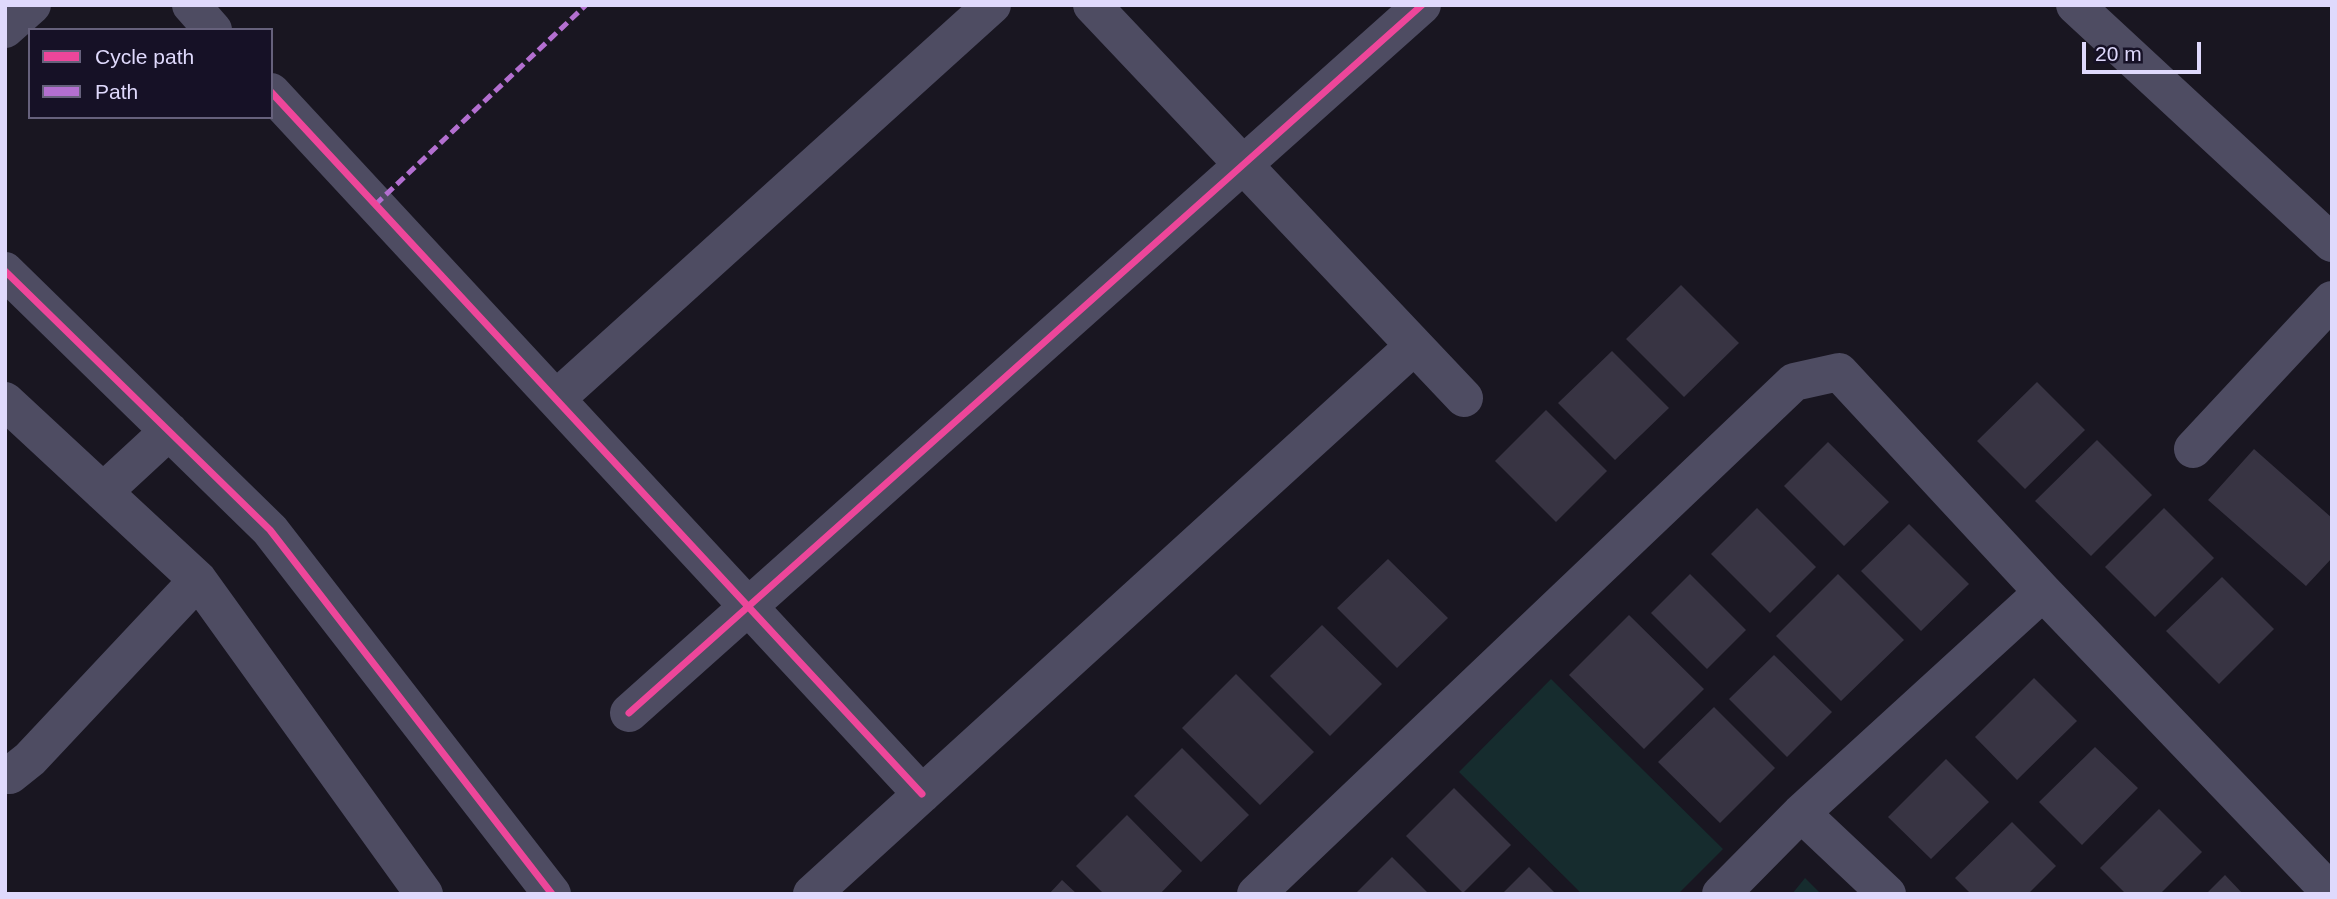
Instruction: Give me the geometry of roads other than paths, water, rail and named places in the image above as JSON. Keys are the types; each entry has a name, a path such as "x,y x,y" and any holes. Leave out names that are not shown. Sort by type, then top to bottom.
{"street":[{"path":"5,29 32,5"},
{"path":"191,5 211,28"},
{"path":"556,399 992,5"},
{"path":"1092,5 1464,398"},
{"path":"629,713 1422,5"},
{"path":"2075,5 2332,243"},
{"path":"273,94 922,794"},
{"path":"5,271 270,530 552,894"},
{"path":"2193,449 2332,300"},
{"path":"812,894 1414,346"},
{"path":"1256,894 1794,382 1839,372 2042,592 2320,881"},
{"path":"5,401 198,580 424,894"},
{"path":"103,492 169,430"},
{"path":"5,775 10,775 30,759 198,580"},
{"path":"1721,894 1801,813 2042,592"},
{"path":"1801,813 1887,894"}]}
